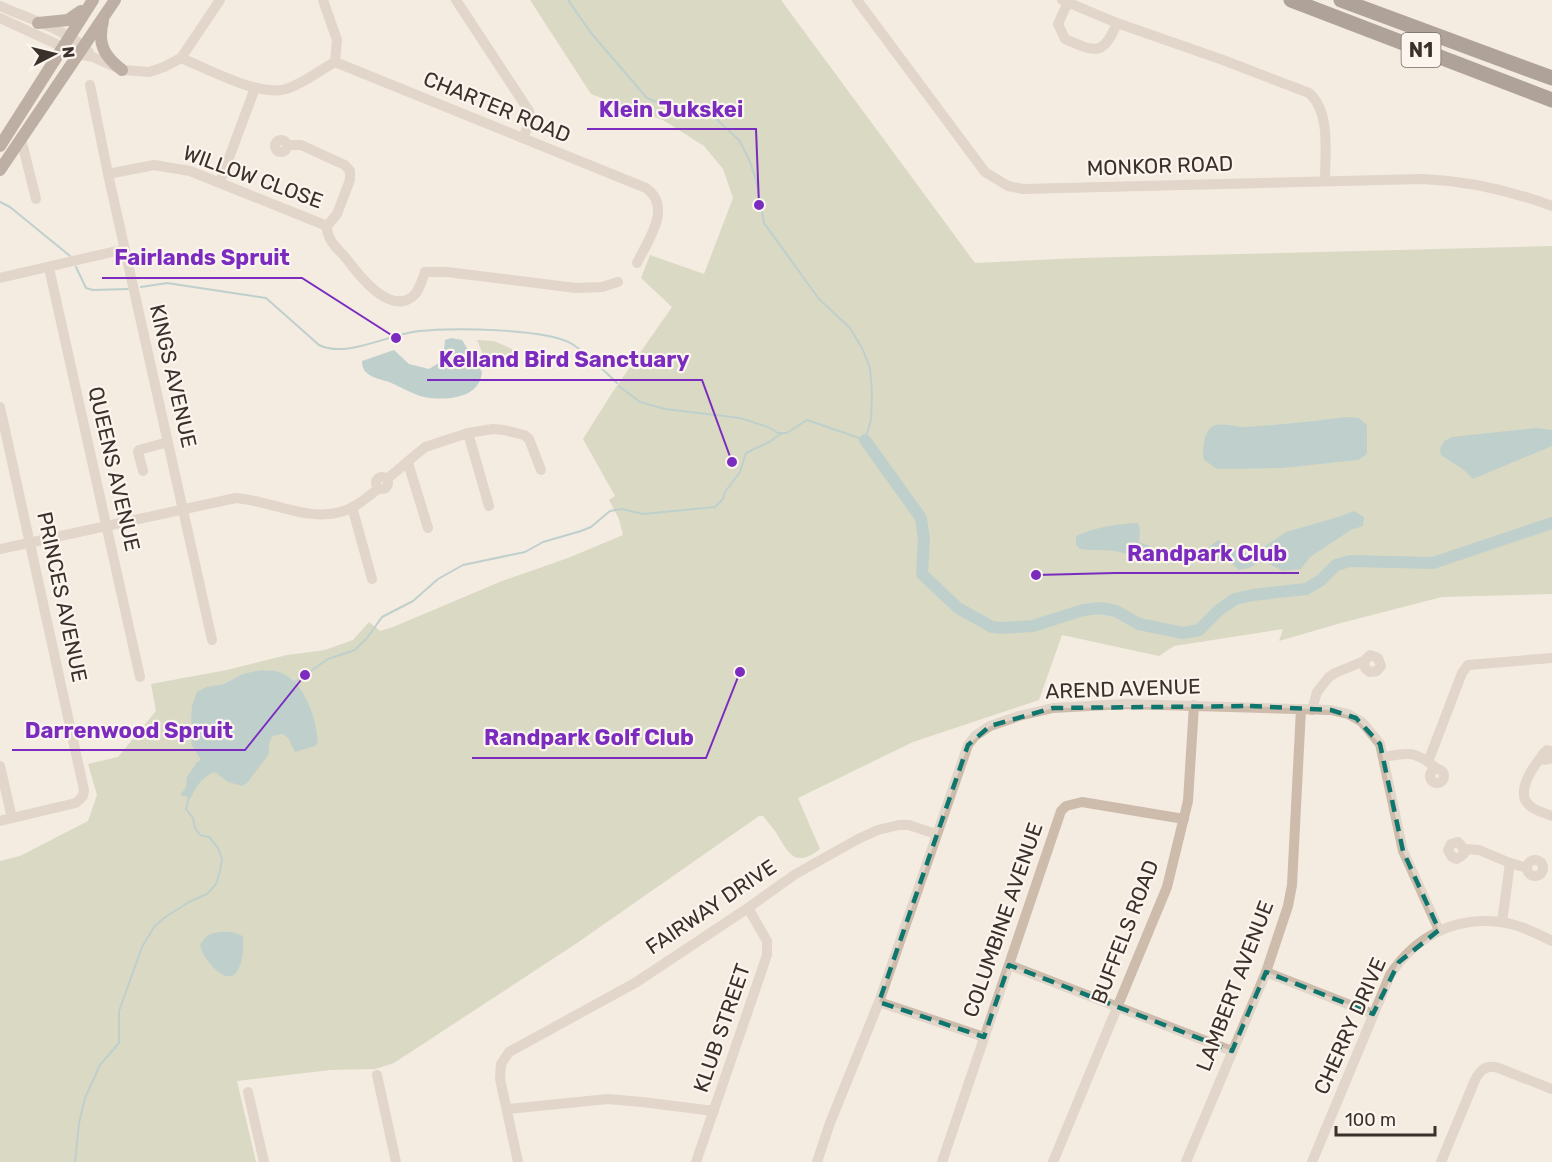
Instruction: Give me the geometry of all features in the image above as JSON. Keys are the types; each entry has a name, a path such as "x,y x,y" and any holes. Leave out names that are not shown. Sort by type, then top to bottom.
{"highway":[{"name":"N1","path":"1291,0 1552,100"},
{"name":"N1","path":"1341,0 1552,78"}],"main road":[{"path":"38,22 68,20 91,0"},
{"path":"0,146 91,0"},
{"path":"0,170 115,0"},
{"path":"107,12 101,29 101,46 111,61 122,70"}],"street":[{"path":"0,18 65,42 122,70 149,72 164,68 181,58 220,0"},
{"path":"181,58 255,88 276,91 288,88 335,62 337,40 323,0"},
{"path":"456,0 529,111 530,122 523,138"},
{"name":"MONKOR ROAD","path":"857,0 985,172 993,179 1008,186 1035,189 1423,179 1456,181 1514,192 1552,206"},
{"path":"1117,23 1107,43 1097,50 1090,50 1065,39 1058,24 1065,1 1117,23 1309,93 1318,102 1323,113 1325,181"},
{"path":"0,6 38,22 65,42"},
{"name":"CHARTER ROAD","path":"335,62 646,188 656,197 659,208 658,217 637,263"},
{"name":"KINGS AVENUE","path":"90,85 124,249 212,640"},
{"path":"220,182 255,88"},
{"path":"21,139 36,199"},
{"path":"287,145 301,146 345,165 350,171 350,180 337,214 327,226"},
{"name":"WILLOW CLOSE","path":"108,174 147,166 190,171 327,226 329,239 364,281 382,296 398,300 414,296 425,272 447,272 576,288 602,287 618,282"},
{"path":"0,278 124,249"},
{"name":"QUEENS AVENUE","path":"49,268 140,677"},
{"name":"PRINCES AVENUE","path":"0,407 84,782 83,796 73,804 12,818"},
{"path":"0,549 236,498 317,515 329,515 352,507 378,489 377,479 382,477 387,479 424,447 493,429 524,435 533,445 541,470"},
{"path":"468,434 489,506"},
{"path":"143,471 139,450 168,442"},
{"path":"408,463 428,528"},
{"path":"352,507 372,579"},
{"path":"1384,757 1409,753 1432,765 1462,673 1468,665 1552,657"},
{"path":"1312,710 1317,692 1329,677 1364,661"},
{"name":"AREND AVENUE","path":"817,1162 830,1123 879,1002 968,745 975,736 990,726 1053,708 1126,704 1337,711 1356,717 1371,730 1380,744 1405,857 1439,930"},
{"name":"BUFFELS ROAD","path":"1053,1162 1167,887 1184,819 1189,784 1194,705"},
{"name":"LAMBERT AVENUE","path":"1186,1162 1266,972 1288,906 1292,885 1301,710"},
{"path":"1549,756 1531,772 1524,795 1532,807 1552,816"},
{"path":"0,766 12,818 0,821"},
{"name":"COLUMBINE AVENUE","path":"942,1162 1059,818 1066,806 1082,802 1184,819"},
{"name":"FAIRWAY DRIVE","path":"507,1109 501,1087 500,1071 503,1058 514,1048 635,983 794,875 865,835 889,827 909,825 936,834"},
{"path":"1464,849 1479,850 1510,863 1527,867"},
{"path":"1502,922 1510,863"},
{"name":"KLUB STREET","path":"696,1162 767,955 767,941 748,908"},
{"name":"CHERRY DRIVE","path":"1312,1162 1372,1014 1390,975 1409,949 1439,930 1463,923 1481,921 1502,922 1552,941"},
{"path":"1009,965 1232,1051"},
{"path":"1266,972 1372,1014"},
{"path":"879,1002 984,1037"},
{"path":"1441,1162 1479,1072 1486,1067 1496,1067 1552,1089"},
{"path":"377,1075 396,1162"},
{"path":"248,1092 264,1162"},
{"path":"518,1162 507,1109 615,1100 714,1111"}],"highlighted area":[{"path":"1250,706 1331,710 1356,718 1380,744 1403,851 1439,930 1399,962 1373,1014 1266,972 1232,1051 1009,965 984,1037 879,1002 968,745 990,726 1053,708"}],"green space":[{"path":"530,0 781,0 975,263 1081,258 1552,246 1552,594 1442,597 1279,641 1283,629 1174,646 1159,656 1062,635 1039,700 913,742 798,798 820,849 811,855 804,858 793,856 763,816 759,816 577,943 394,1063 375,1069 330,1070 237,1081 256,1162 0,1162 0,861 20,856 88,821 97,795 88,764 118,757 156,711 151,684 227,670 287,655 325,650 353,640 369,622 380,631 393,627 502,581 568,558 623,535 619,519 609,500 615,496 583,439 672,307 641,278 650,255 704,274 733,198 723,169 704,146 663,120 591,94"},
{"path":"477,340 494,341 512,349 513,352 504,362 491,365 484,357"}],"water":[{"path":"451,338 462,340 482,372 475,388 460,396 442,399 420,396 372,376 363,367 362,361 394,350 409,364 429,369 439,363 445,340"},
{"path":"1347,417 1359,418 1367,425 1367,452 1358,460 1282,468 1217,469 1204,460 1205,437 1207,432 1216,425 1245,427"},
{"path":"1536,428 1552,430 1552,446 1473,479 1441,455 1440,449 1444,441 1452,437"},
{"path":"1354,511 1364,517 1363,526 1351,530 1310,557 1301,569 1283,571 1265,562 1239,570 1228,560 1210,560 1207,549 1218,540 1243,554 1261,549 1286,532"},
{"path":"1138,523 1139,542 1150,546 1153,550 1144,557 1135,557 1110,550 1080,549 1076,545 1076,536 1091,530"},
{"path":"261,670 275,671 294,681 307,699 315,721 318,742 315,746 295,752 288,738 283,734 272,736 269,754 247,783 242,786 228,782 215,772 200,782 191,798 180,795 186,787 187,777 197,762 201,760 191,744 194,730 191,720 192,706 197,692 206,687 224,684 243,674"},
{"path":"232,932 243,936 243,954 238,970 234,975 228,976 221,974 212,966 204,956 200,945 206,937 213,933"}],"waterway":[{"path":"568,0 591,33 647,98 656,102 700,108 713,116 739,140 756,180 764,223 819,299 850,328 863,350 870,368 871,420 865,440 807,420 787,433 778,433 768,427 740,418 665,409 640,402 619,386"},
{"path":"0,202 10,207 70,256"},
{"path":"76,267 86,288 93,290 128,289"},
{"path":"141,287 167,283 266,298 319,345 329,348 353,348 402,334 427,330 494,330 541,335 572,344 590,357 617,383"},
{"path":"292,684 328,659 355,650 382,617 413,601 438,579 463,565 525,552 543,542 591,527 610,511 622,509 643,514 715,507 723,499 725,492 740,472 746,453 782,433"},
{"path":"865,440 921,518 924,540 922,574 958,608 992,627 1033,626 1083,610 1100,608 1116,611 1139,624 1183,633 1199,630 1219,610 1235,599 1306,589 1321,580 1336,565 1350,561 1433,563 1552,523"},
{"path":"75,1162 79,1123 85,1098 100,1065 119,1043 119,1011 142,947 154,927 164,918 207,894 216,884 222,859 218,848 209,837 200,835 195,828 193,818 186,809 189,796"}],"place":[{"name":"Klein Jukskei","path":"759,205"},
{"name":"Fairlands Spruit","path":"396,338"},
{"name":"Kelland Bird Sanctuary","path":"732,462"},
{"name":"Randpark Club","path":"1036,575"},
{"name":"Randpark Golf Club","path":"740,672"},
{"name":"Darrenwood Spruit","path":"305,675"}]}
